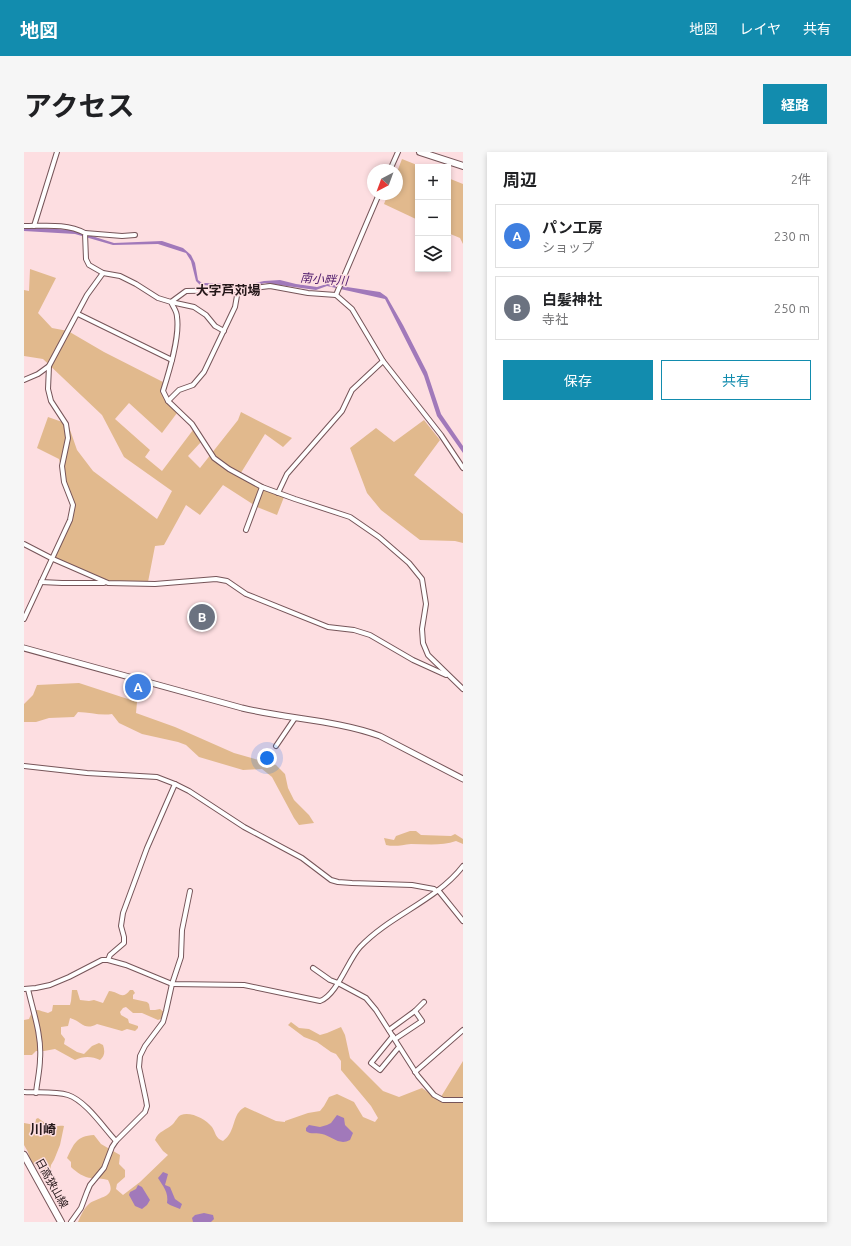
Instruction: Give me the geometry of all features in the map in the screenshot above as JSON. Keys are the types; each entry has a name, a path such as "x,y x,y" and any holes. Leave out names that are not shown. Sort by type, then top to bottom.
{"main road":[{"path":"420,152 463,166"},
{"name":"日高狭山線","path":"24,1155 61,1222"}],"street":[{"path":"34,226 57,152"},
{"path":"393,164 398,152"},
{"path":"337,293 376,200"},
{"path":"24,226 68,226 85,233 122,236 135,235"},
{"path":"85,233 86,259 89,265 103,273 120,276 158,298 194,307 206,315 215,326 224,331"},
{"path":"24,380 38,374 49,366 87,295 103,273"},
{"path":"171,302 186,291 238,290 274,286 308,293 337,293 352,309 383,361 441,435 463,468"},
{"path":"168,401 179,390 193,385 204,372 235,307 238,290"},
{"path":"171,302 177,316 177,328 172,360 162,391 168,401 192,424 214,458 234,472 262,487 350,516 379,537 409,563 422,579 426,604 422,628 423,643 428,655 435,664 463,689"},
{"path":"78,314 172,360"},
{"path":"278,493 287,474 342,411 352,390 383,361"},
{"path":"24,619 53,560 70,520 73,504 64,482 62,466 68,438 66,424 51,401 48,389 49,366"},
{"path":"246,530 262,487"},
{"path":"24,544 53,560 108,583"},
{"path":"41,582 155,584 216,579 227,581 246,594 328,627 354,630 370,635 413,660 450,677"},
{"path":"24,648 242,708 348,727 380,736 463,778"},
{"path":"276,746 295,718"},
{"path":"24,766 87,773 157,777 189,791 244,827 302,858 331,880 352,883 412,885 434,889 463,921"},
{"path":"108,960 110,955 124,943 121,926 123,913 174,784"},
{"path":"36,1093 40,1045 35,1016 26,989 50,985 102,960 108,960 121,963 172,984 244,985 320,1001 326,999 338,983 356,952 372,935 437,891 453,878 463,866"},
{"path":"71,1222 81,1208 90,1185 104,1168 110,1151 116,1141 142,1116 147,1106 139,1067 140,1056 145,1046 163,1022 172,984 181,957 182,930 190,891"},
{"path":"313,968 330,980 366,998 376,1010 415,1072 431,1092 443,1100 463,1100"},
{"path":"389,1030 424,1002"},
{"path":"400,1047 380,1070 371,1063 394,1038 422,1022 414,1011"},
{"path":"415,1072 463,1030"},
{"path":"24,1092 68,1095 76,1099 83,1104 116,1141"}],"shaded area":[{"path":"402,159 415,164 415,219 384,204 386,200 403,200 403,164 400,164"},
{"path":"451,179 463,184 463,244 460,238 451,234"},
{"path":"24,227 73,230 114,243 162,241 183,248 191,255 195,263 198,280 202,283 250,284 280,280 317,287 327,284 380,292 387,297 403,325 427,372 441,414 463,446 463,453 437,416 424,376 385,299 327,286 316,290 265,283 249,287 200,285 196,281 191,261 186,253 158,244 113,245 75,234 24,231"},
{"path":"30,269 56,278 38,313 52,328 68,331 104,352 163,382 161,392 177,413 162,433 129,403 115,419 150,450 145,457 162,471 193,430 201,442 188,456 200,468 238,420 241,412 292,438 283,447 265,434 239,476 284,497 277,515 257,507 223,485 200,515 186,505 164,545 155,546 148,582 108,582 54,558 72,513 59,459 37,448 48,417 68,424 77,450 93,471 157,519 172,491 124,457 102,415 43,359 24,356 24,290 29,291"},
{"path":"424,420 440,440 414,475 463,514 463,543 455,541 420,540 381,510 367,493 350,448 376,428 394,442"},
{"path":"79,683 137,702 136,713 175,727 234,753 276,765 285,774 288,788 294,800 309,815 314,823 299,825 272,777 262,769 243,770 199,757 186,745 142,734 119,723 112,714 103,715 78,712 74,717 49,718 36,722 24,722 24,704 33,695 37,685"},
{"path":"410,831 416,831 421,835 451,836 455,834 463,839 463,844 456,841 440,844 386,845 384,838 394,840 396,836"},
{"path":"72,990 77,990 80,1000 94,1000 103,1003 109,991 120,995 125,995 130,990 133,990 135,993 133,995 133,999 147,1002 150,1010 160,1009 164,1012 163,1018 158,1020 142,1013 133,1013 126,1007 120,1012 121,1015 128,1019 129,1023 138,1026 138,1028 135,1031 127,1029 122,1031 97,1024 89,1027 70,1018 68,1026 61,1027 61,1034 65,1039 64,1044 77,1052 84,1054 92,1046 99,1043 103,1045 104,1051 104,1055 100,1060 88,1057 75,1060 55,1049 36,1051 32,1055 24,1055 24,1020 29,1019 35,1010 48,1013 52,1011 53,1005 70,1005"},
{"path":"291,1022 299,1028 309,1029 320,1035 341,1027 345,1035 350,1058 383,1091 399,1097 422,1088 439,1100 463,1061 463,1222 78,1222 90,1203 106,1195 111,1190 108,1180 86,1177 71,1167 71,1162 67,1158 76,1142 83,1137 94,1135 101,1144 120,1155 119,1164 125,1170 125,1177 117,1184 116,1189 123,1195 140,1182 168,1155 155,1140 158,1135 171,1126 181,1115 189,1114 202,1119 212,1127 217,1137 223,1141 230,1132 238,1114 245,1107 276,1121 285,1122 308,1113 320,1111 329,1097 337,1094 354,1102 363,1117 375,1122 378,1118 371,1106 341,1070 341,1061 336,1054 317,1042 304,1037 288,1025"},
{"path":"337,1115 344,1118 345,1125 353,1133 350,1140 342,1142 320,1133 310,1133 306,1131 306,1128 309,1125 320,1127 331,1123"},
{"path":"38,1118 50,1125 64,1126 60,1145 51,1165 49,1176 45,1179 38,1168 30,1160 24,1145 24,1123 35,1125 36,1119"},
{"path":"163,1172 168,1174 165,1185 170,1187 175,1199 182,1204 180,1209 167,1203 164,1187 158,1178"},
{"path":"138,1185 142,1187 150,1200 142,1209 135,1206 129,1195 130,1192 136,1189"},
{"path":"204,1213 213,1215 214,1219 211,1222 193,1222 192,1218 195,1215"}],"place":[{"name":"白髪神社","path":"202,617"},
{"name":"パン工房","path":"138,687"}],"district":[{"name":"大字芦苅場","path":"228,290"},
{"name":"川崎","path":"43,1129"}],"water label":[{"name":"南小畔川","path":"324,279"}]}
